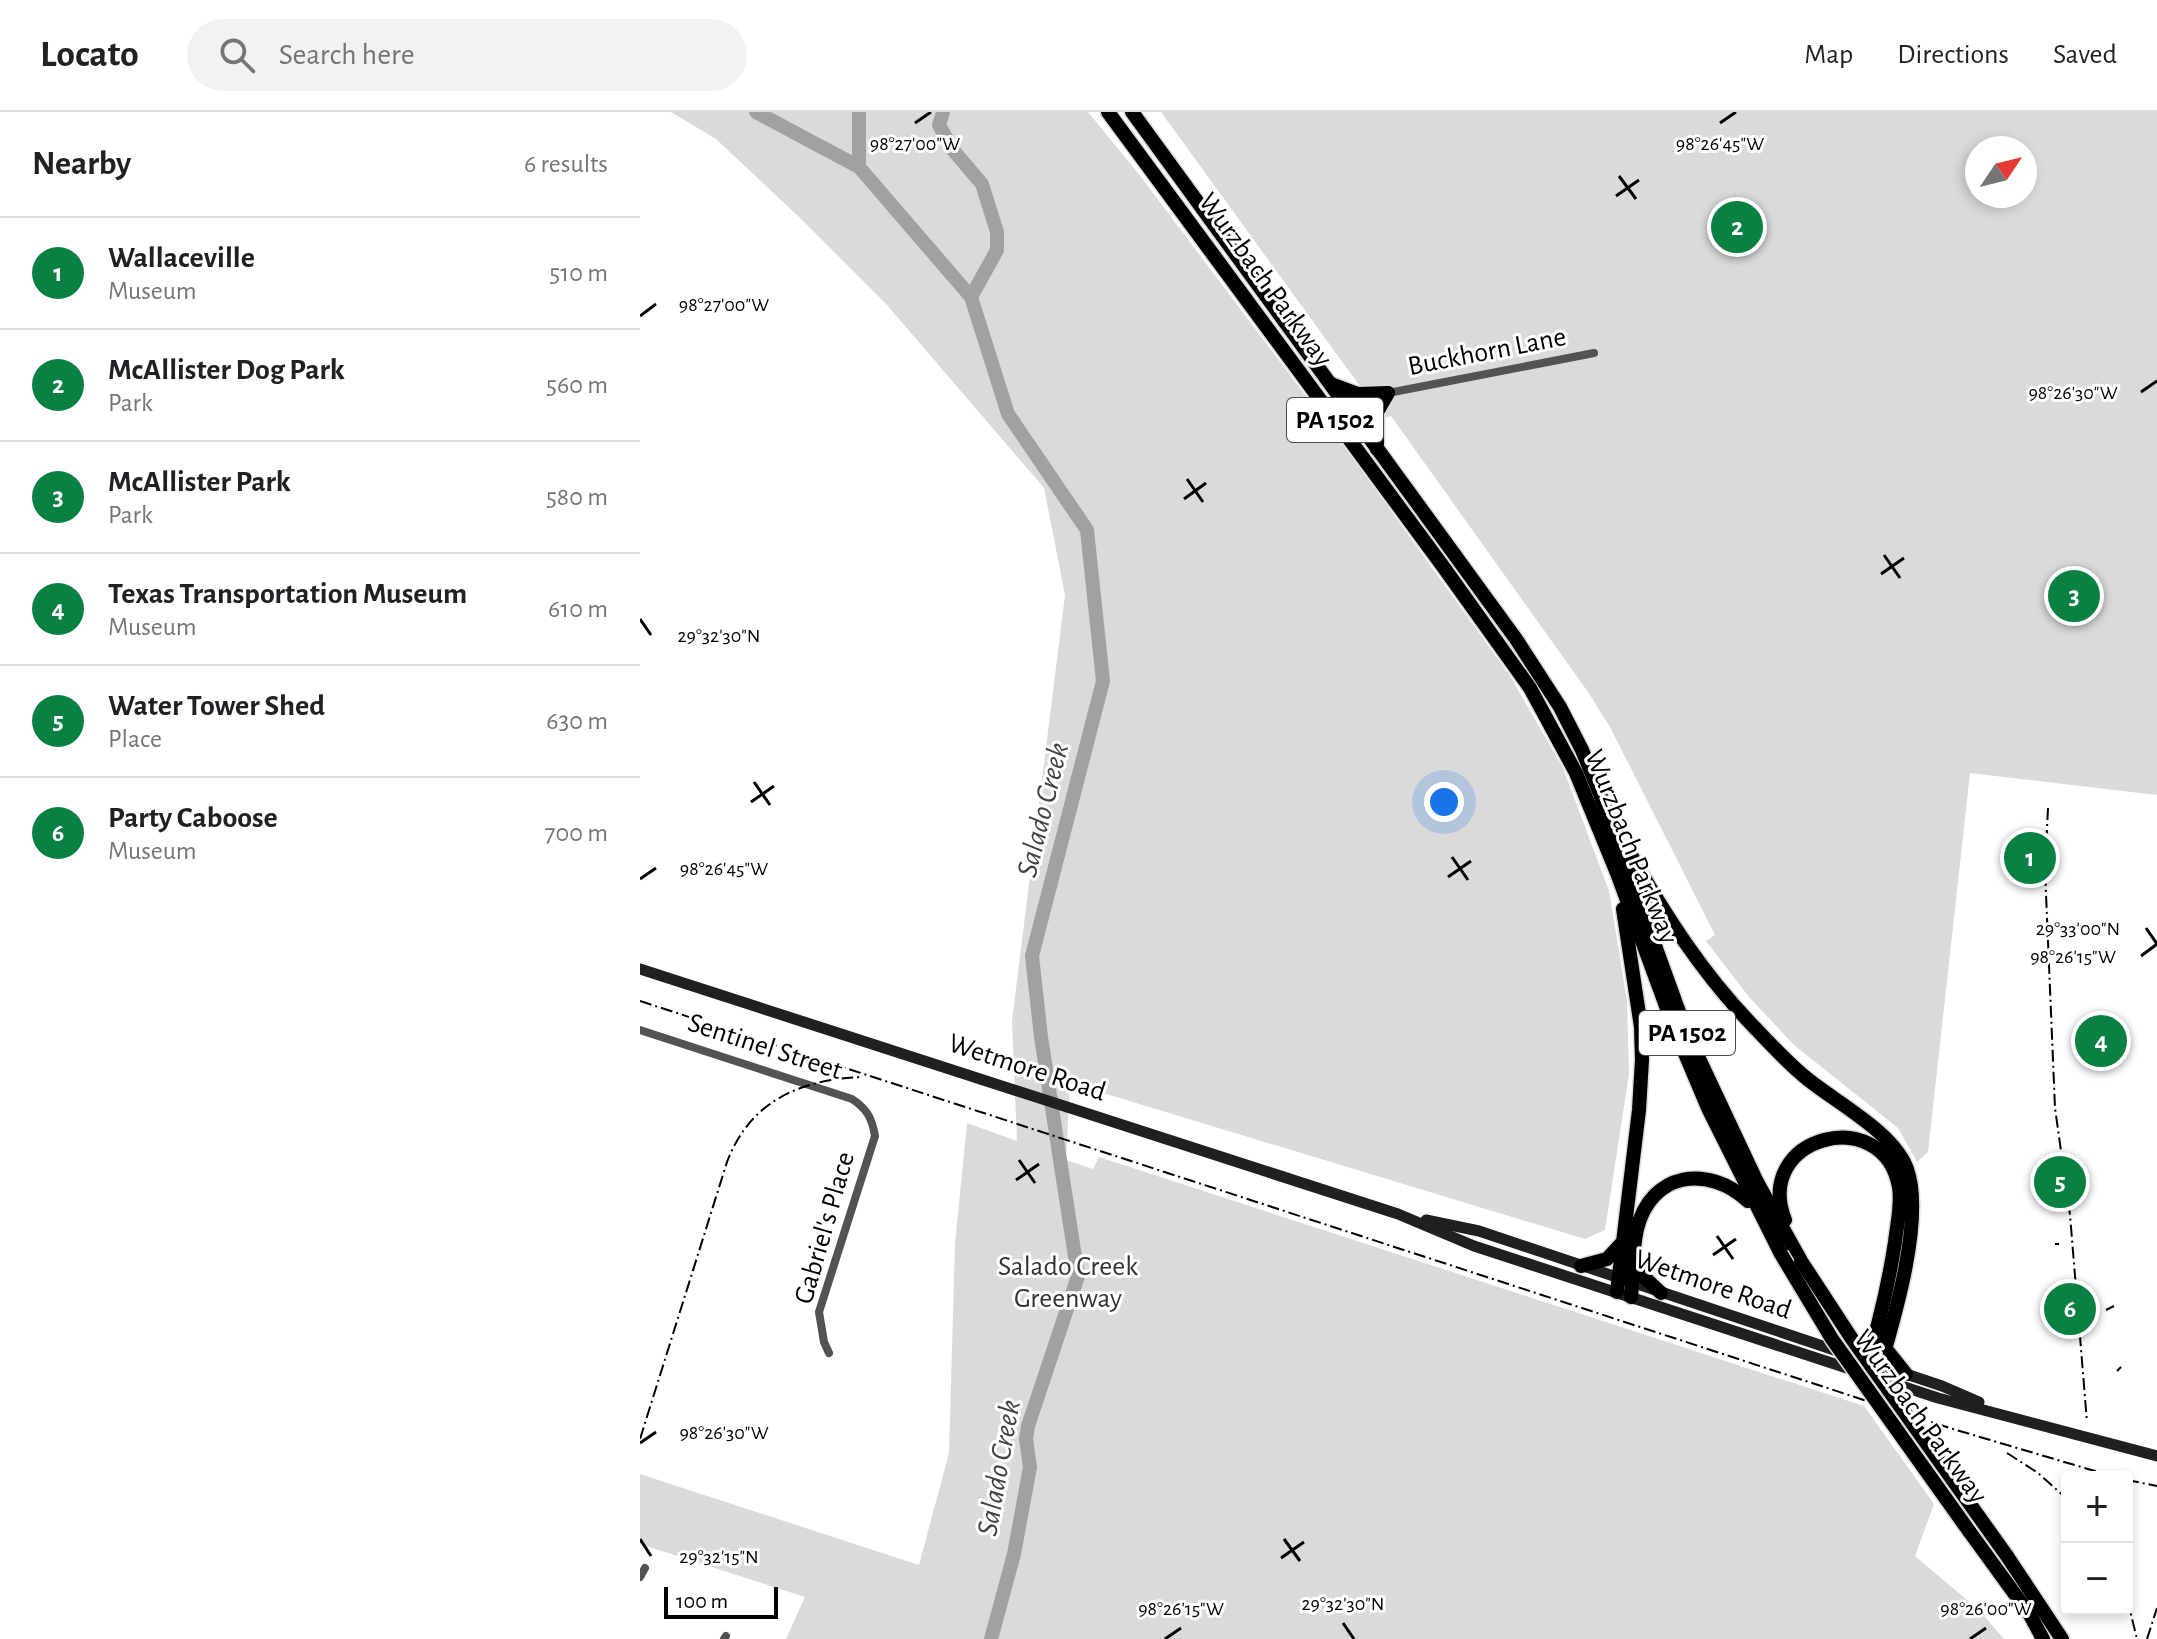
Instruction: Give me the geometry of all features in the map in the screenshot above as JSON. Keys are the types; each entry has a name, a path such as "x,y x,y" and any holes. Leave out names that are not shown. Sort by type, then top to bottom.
{"highway":[{"name":"Wurzbach Parkway","path":"1108,112 1523,678 1576,773 1708,1108 1781,1254 1832,1339 2030,1615 2043,1639"},
{"name":"Wurzbach Parkway","path":"1132,112 1534,665 1566,719 1600,794 1686,1031 1757,1182 1801,1261 1852,1339 2007,1556 2062,1639"},
{"path":"1327,382 1358,394 1388,393"},
{"path":"1377,451 1377,412 1388,393"},
{"path":"1600,794 1661,909 1703,971 1804,1076 1883,1135 1906,1166 1912,1188 1911,1225 1902,1282 1886,1349 1872,1370"},
{"path":"1617,873 1631,953 1642,1049 1639,1110 1624,1241 1624,1288"},
{"path":"1801,1261 1779,1206 1780,1184 1789,1164 1806,1148 1832,1137 1870,1144 1893,1170 1900,1191 1894,1247 1872,1370"},
{"path":"1624,1288 1635,1258 1637,1230 1647,1207 1663,1190 1682,1179 1700,1177 1723,1182 1757,1209"},
{"path":"1581,1266 1607,1259 1624,1241"},
{"path":"1635,1258 1644,1277 1661,1293"},
{"path":"1839,1353 1856,1349 1879,1330"},
{"path":"1886,1349 1906,1374"}],"main road":[{"name":"Wetmore Road","path":"640,969 1398,1214 1474,1246 1624,1288 1872,1370 1906,1374 2007,1414"},
{"name":"Wetmore Road","path":"1398,1214 1479,1231 1581,1266 1624,1288 1661,1293 1839,1353 1938,1398 2157,1456"}],"street":[{"name":"Buckhorn Lane","path":"1388,393 1594,353"},
{"name":"Sentinel Street","path":"640,1030 852,1099 864,1107 870,1116"},
{"name":"Gabriel's Place","path":"829,1353 819,1312 875,1136 870,1116"},
{"path":"640,1577 645,1568"}],"green space":[{"name":"Salado Creek Greenway","path":"671,112 1088,112 1138,173 1360,468 1510,676 1563,768 1609,891 1627,1001 1629,1074 1605,1230 1585,1239 1070,1083 1066,1160 1093,1169 1099,1157 1864,1406 1934,1504 1915,1556 1980,1611 2004,1639 786,1639 805,1597 640,1544 640,1474 919,1565 949,1453 955,1244 967,1123 1017,1141 1012,1021 1065,595 1044,488 887,305 716,139"},
{"path":"1161,112 2157,112 2157,795 1970,773 1928,1152 1917,1162 1898,1128 1794,1045 1749,997 1706,941 1715,935 1610,727 1391,416 1383,418"}],"waterway":[{"name":"Salado Creek","path":"756,112 859,167 971,297 1008,414 1087,530 1103,681 1032,956 1041,1037 1078,1276 1028,1426 1026,1439 1030,1467 1014,1554 991,1639"},
{"path":"859,112 859,167"},
{"path":"943,112 939,125 953,150 982,184 997,232 997,250 971,297"}],"railway":[{"path":"2048,808 2045,870 2055,1108 2070,1215 2087,1422"},
{"path":"640,1001 1953,1429 2095,1471"},
{"path":"640,1439 727,1162 737,1141 749,1123 780,1098 817,1083 860,1077"},
{"path":"2106,1310 2114,1306"},
{"path":"2117,1371 2121,1367"},
{"path":"2007,1453 2038,1473 2061,1494"},
{"path":"2133,1481 2157,1486"},
{"path":"2147,1639 2157,1608"},
{"path":"2131,1615 2137,1639"}],"place":[{"name":"McAllister Dog Park","path":"1737,227"},
{"name":"McAllister Park","path":"2074,596"},
{"name":"Wallaceville","path":"2030,858"},
{"name":"Texas Transportation Museum","path":"2101,1041"},
{"name":"Water Tower Shed","path":"2060,1182"},
{"name":"Party Caboose","path":"2070,1309"}]}
